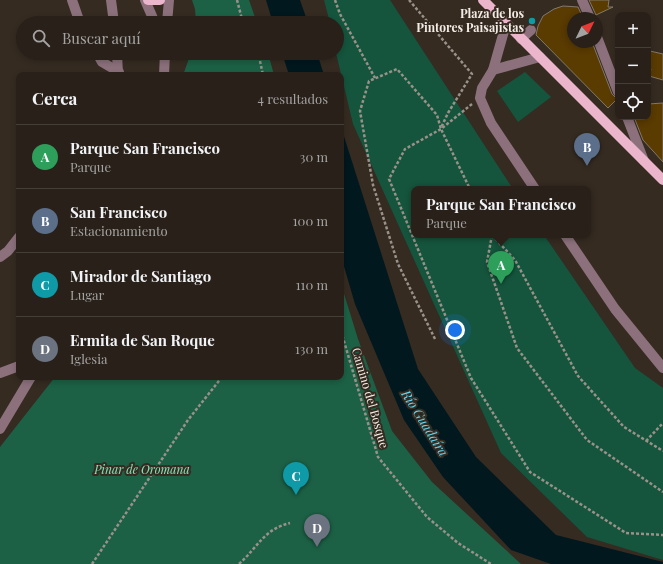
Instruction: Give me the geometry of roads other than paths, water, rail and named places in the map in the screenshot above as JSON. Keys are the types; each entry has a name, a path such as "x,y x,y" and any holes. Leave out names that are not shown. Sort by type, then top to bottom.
{"main road":[{"path":"147,0 160,0"},
{"path":"483,0 663,180"}],"street":[{"path":"72,0 78,16"},
{"path":"111,0 113,16"},
{"path":"147,0 153,16"},
{"path":"168,16 169,0"},
{"path":"582,0 587,12"},
{"path":"506,24 493,70 482,88 480,98 491,123 533,186"},
{"path":"521,39 531,30"},
{"path":"601,48 615,84"},
{"path":"493,70 540,57"},
{"path":"101,60 117,72"},
{"path":"117,60 118,72"},
{"path":"164,72 165,60"},
{"path":"629,120 644,161"},
{"path":"567,238 614,309 663,368"},
{"path":"0,258 16,241"},
{"path":"0,373 16,367"},
{"path":"0,429 3,419 29,380"}],"water":[{"path":"266,0 300,0 306,16 271,16"},
{"path":"284,60 319,60 323,72 288,72"},
{"name":"Río Guadaíra","path":"344,136 418,369 476,457 556,535 663,562 663,564 551,564 511,550 443,477 404,420 355,304 344,266"}],"place":[{"name":"Plaza de los Pintores Paisajistas","path":"532,21"},
{"name":"San Francisco","path":"587,166"},
{"name":"Parque San Francisco","path":"501,284"},
{"name":"Mirador de Santiago","path":"296,495"},
{"name":"Ermita de San Roque","path":"317,547"}],"park label":[{"name":"Pinar de Oromana","path":"142,470"}]}
